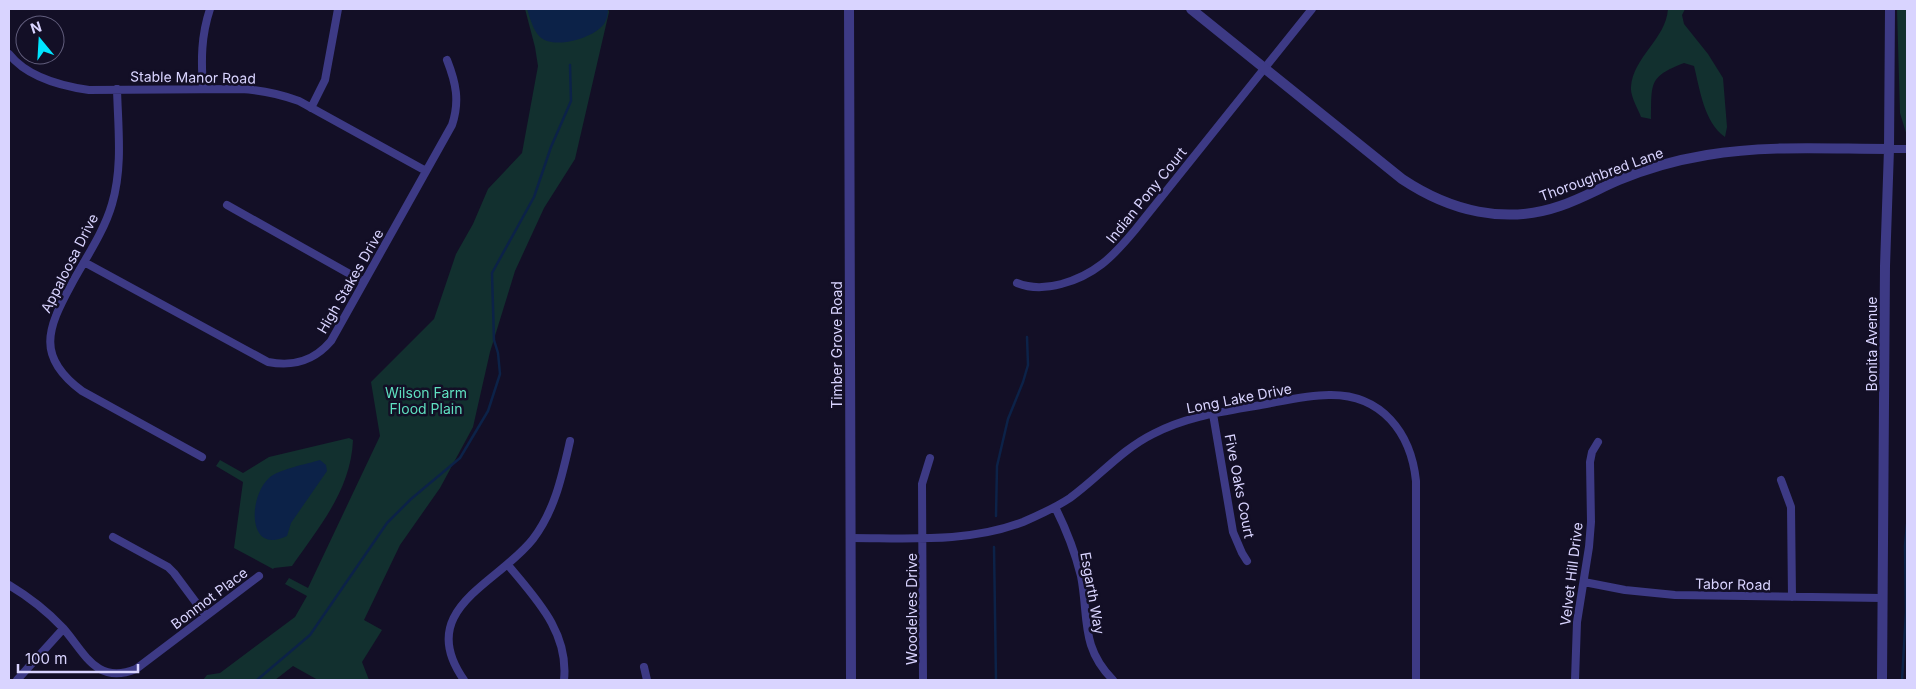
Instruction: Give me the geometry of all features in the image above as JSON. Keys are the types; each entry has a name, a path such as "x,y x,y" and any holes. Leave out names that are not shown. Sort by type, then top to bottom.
{"street":[{"path":"203,89 202,46 204,29 210,9"},
{"path":"311,108 324,80 338,9"},
{"name":"Timber Grove Road","path":"849,9 851,680"},
{"name":"Thoroughbred Lane","path":"1190,9 1418,190 1457,207 1477,212 1498,214 1540,212 1561,206 1636,173 1707,155 1760,149 1907,149"},
{"name":"Indian Pony Court","path":"1017,283 1035,288 1070,281 1092,271 1110,257 1135,230 1312,9"},
{"name":"Bonita Avenue","path":"1882,680 1885,266 1889,149 1890,9"},
{"name":"Stable Manor Road","path":"10,58 42,78 57,84 89,90 241,89 264,91 287,97 311,108 426,171"},
{"name":"High Stakes Drive","path":"84,262 257,358 279,364 308,360 324,350 331,341 452,125 456,113 457,91 447,60"},
{"name":"Appaloosa Drive","path":"117,89 118,163 115,194 107,219 53,319 50,339 51,351 58,369 70,383 202,457"},
{"path":"227,205 364,282"},
{"name":"Long Lake Drive","path":"851,538 965,536 993,531 1022,522 1055,507 1084,487 1122,453 1144,439 1178,423 1213,414 1315,396 1342,395 1371,405 1383,412 1403,434 1414,464 1416,481 1416,680"},
{"name":"Five Oaks Court","path":"1213,414 1233,532 1239,548 1247,561"},
{"path":"464,680 452,657 450,635 452,624 462,603 508,565 533,539 557,496 570,441"},
{"name":"Velvet Hill Drive","path":"1575,680 1577,622 1590,548 1590,462 1592,452 1598,442"},
{"name":"Woodelves Drive","path":"923,680 922,484 930,458"},
{"path":"1781,480 1791,507 1792,597"},
{"name":"Esgarth Way","path":"1055,507 1064,525 1076,559 1084,597 1090,646 1104,670 1113,680"},
{"path":"113,537 168,567 206,616"},
{"path":"508,565 546,612 556,628 564,654 564,680"},
{"name":"Bonmot Place","path":"9,585 34,602 64,629 86,659 97,668 106,672 127,672 140,666 259,576"},
{"name":"Tabor Road","path":"1584,582 1625,590 1675,595 1883,598"},
{"path":"17,680 64,629"},
{"path":"644,667 647,680"}],"green space":[{"name":"Wilson Farm Flood Plain","path":"525,9 608,9 609,12 575,159 544,208 515,271 490,352 473,427 440,488 400,545 364,620 382,630 362,662 369,680 318,680 293,666 275,680 203,680 207,675 220,673 295,617 307,596 285,584 289,578 308,588 380,436 371,382 434,319 456,254 473,224 488,189 522,153 538,66"},
{"path":"1668,9 1685,9 1682,15 1684,24 1708,54 1723,78 1727,127 1725,137 1712,123 1704,105 1694,66 1684,63 1658,77 1652,89 1651,119 1641,117 1636,106 1631,91 1633,76 1637,66 1662,30"},
{"path":"1897,9 1907,9 1907,136 1900,113"},
{"path":"349,438 353,440 351,458 340,492 323,522 292,566 273,569 234,548 243,482 216,466 220,460 243,473 269,457"}],"water":[{"path":"527,9 608,9 604,24 592,34 574,41 554,42 546,41 540,37 532,24"},
{"path":"320,460 326,465 327,471 291,523 287,536 274,540 264,538 258,531 255,522 257,498 262,487 269,478 279,472"}],"waterway":[{"path":"257,680 310,635 387,523 411,499 460,458 488,411 500,374 498,353 494,340 492,273 534,197 551,147 571,101 570,65"},
{"path":"996,516 997,466 1008,419 1028,365 1027,337"},
{"path":"1902,680 1906,612 1905,546 1907,524"},
{"path":"994,547 996,680"}]}
